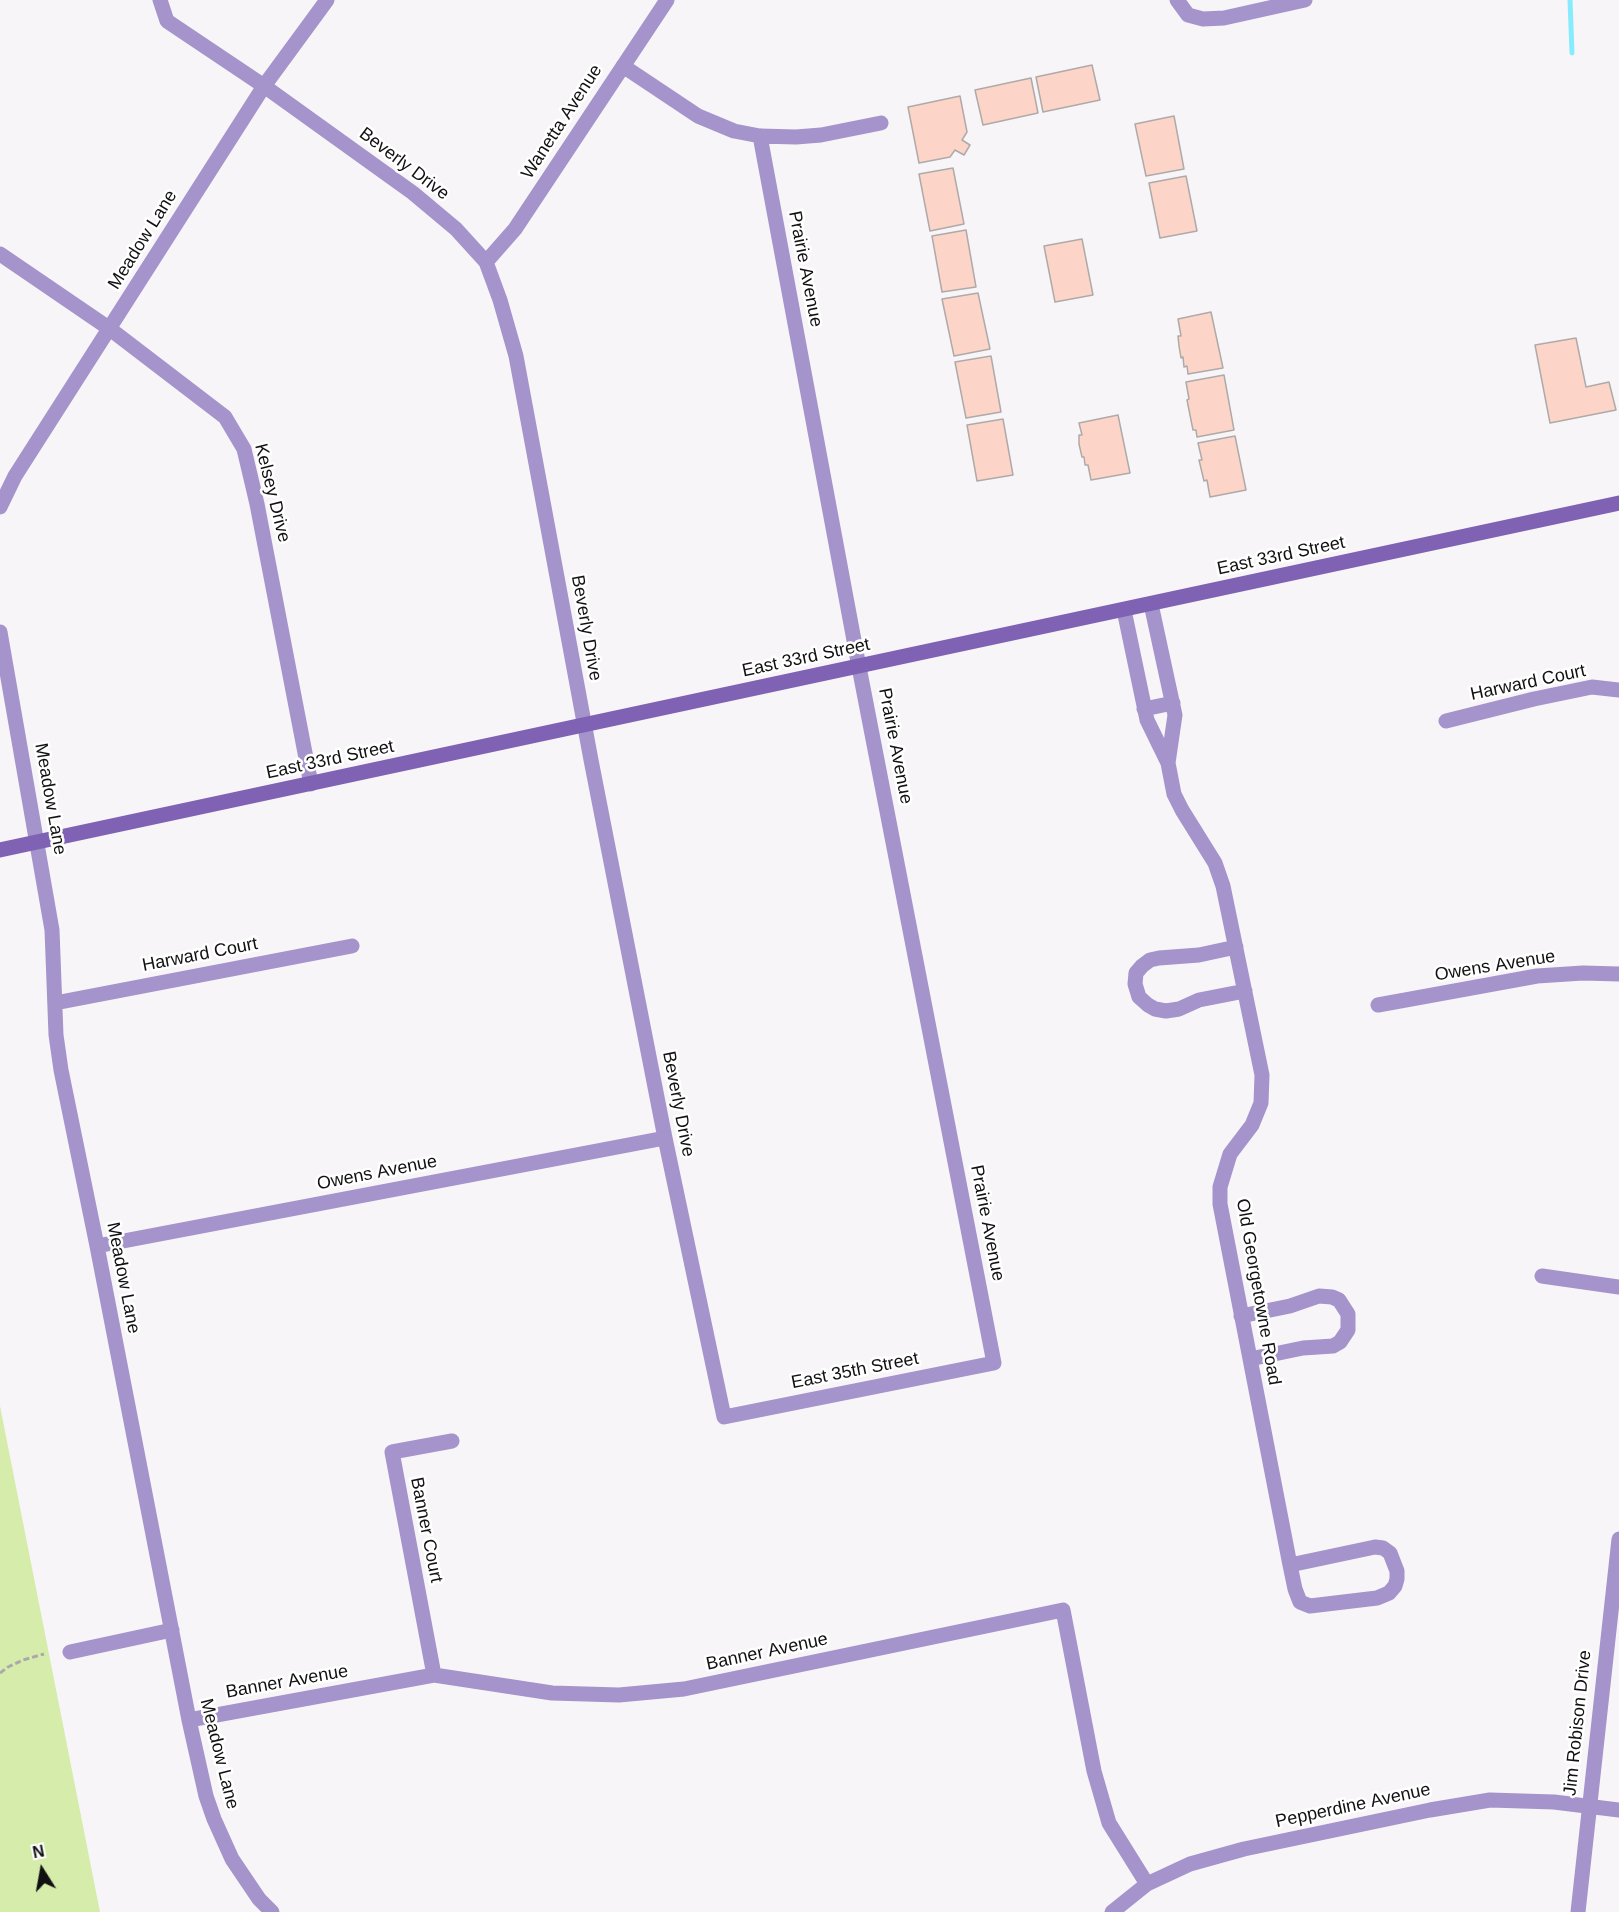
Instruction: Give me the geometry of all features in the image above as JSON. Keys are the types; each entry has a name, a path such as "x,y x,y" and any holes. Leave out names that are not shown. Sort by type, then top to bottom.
{"street":[{"name":"Beverly Drive","path":"160,0 167,21 264,86 413,193 456,229 486,262 516,356 584,726 665,1138 724,1417"},
{"name":"Meadow Lane","path":"0,507 15,476 264,86 327,0"},
{"name":"Wanetta Avenue","path":"486,262 515,229 667,0"},
{"path":"1177,0 1188,15 1203,20 1224,18 1305,0"},
{"path":"623,66 698,116 734,131 760,136 821,135 881,123"},
{"name":"Prairie Avenue","path":"760,136 994,1362"},
{"name":"Kelsey Drive","path":"0,254 110,329 225,417 244,449 257,504 311,784"},
{"name":"East 33rd Street","path":"0,850 1619,503"},
{"name":"Old Georgetowne Road","path":"1151,604 1175,715 1168,763"},
{"name":"Old Georgetowne Road","path":"1124,610 1147,720 1168,763 1174,794 1215,863 1223,886 1262,1075 1261,1104 1252,1125 1230,1154 1220,1187 1220,1196 1223,1223 1241,1316 1250,1359 1290,1565 1295,1589 1300,1602 1310,1606 1377,1598 1389,1593 1395,1587 1397,1580 1397,1571 1390,1553 1383,1548 1365,1548 1343,1555 1290,1565"},
{"name":"Meadow Lane","path":"0,633 52,930 61,1070 189,1720 206,1796 218,1828 232,1859 259,1899 272,1912"},
{"name":"Harward Court","path":"1446,721 1592,687 1619,690"},
{"path":"1144,709 1173,703"},
{"name":"Harward Court","path":"55,1003 352,946"},
{"path":"1236,947 1199,955 1159,957 1150,960 1136,973 1135,984 1139,997 1148,1005 1166,1011 1179,1009 1199,1000 1245,991"},
{"name":"Owens Avenue","path":"1378,1005 1537,976 1583,973 1619,974"},
{"name":"Owens Avenue","path":"97,1246 665,1138"},
{"path":"1542,1276 1619,1287"},
{"path":"1241,1316 1290,1306 1319,1296 1339,1300 1348,1314 1348,1330 1340,1342 1333,1346 1303,1348 1250,1359"},
{"name":"East 35th Street","path":"724,1417 994,1362"},
{"name":"Banner Court","path":"434,1675 392,1452 452,1441"},
{"name":"Jim Robison Drive","path":"1578,1912 1619,1539"},
{"name":"Banner Avenue","path":"189,1720 434,1675 552,1693 619,1695 684,1689 1063,1610 1094,1771 1109,1823 1147,1884"},
{"path":"70,1652 172,1630"},
{"name":"Pepperdine Avenue","path":"1112,1912 1147,1884 1190,1864 1244,1849 1466,1803 1490,1800 1554,1802 1619,1810"}],"path":[{"path":"0,1673 8,1666 44,1654"}],"green space":[{"path":"0,1406 49,1654 100,1912 0,1912"}],"building":[{"path":"1092,65 1100,100 1043,112 1036,77"},
{"path":"1031,78 1038,113 983,125 975,90"},
{"path":"960,96 967,132 962,140 970,145 964,155 955,150 950,157 919,163 908,107"},
{"path":"1174,116 1184,169 1146,176 1135,124"},
{"path":"953,168 964,224 930,231 919,174"},
{"path":"1186,176 1197,231 1160,238 1149,183"},
{"path":"966,230 976,287 942,292 932,236"},
{"path":"1082,239 1093,295 1055,302 1044,246"},
{"path":"978,293 990,349 954,356 942,299"},
{"path":"1211,312 1223,368 1188,374 1187,366 1184,367 1183,357 1181,358 1178,319"},
{"path":"1576,338 1586,387 1609,382 1616,410 1550,423 1535,345"},
{"path":"991,356 1001,412 966,418 955,362"},
{"path":"1224,375 1234,430 1197,437 1196,430 1193,430 1187,400 1189,399 1186,382"},
{"path":"1118,415 1130,473 1091,480 1088,465 1085,465 1079,444 1079,435 1082,435 1079,423"},
{"path":"1003,419 1013,475 977,481 967,425"},
{"path":"1235,436 1246,490 1210,497 1207,480 1204,481 1199,460 1202,460 1198,443"}],"waterway":[{"path":"1570,0 1572,53"}]}
